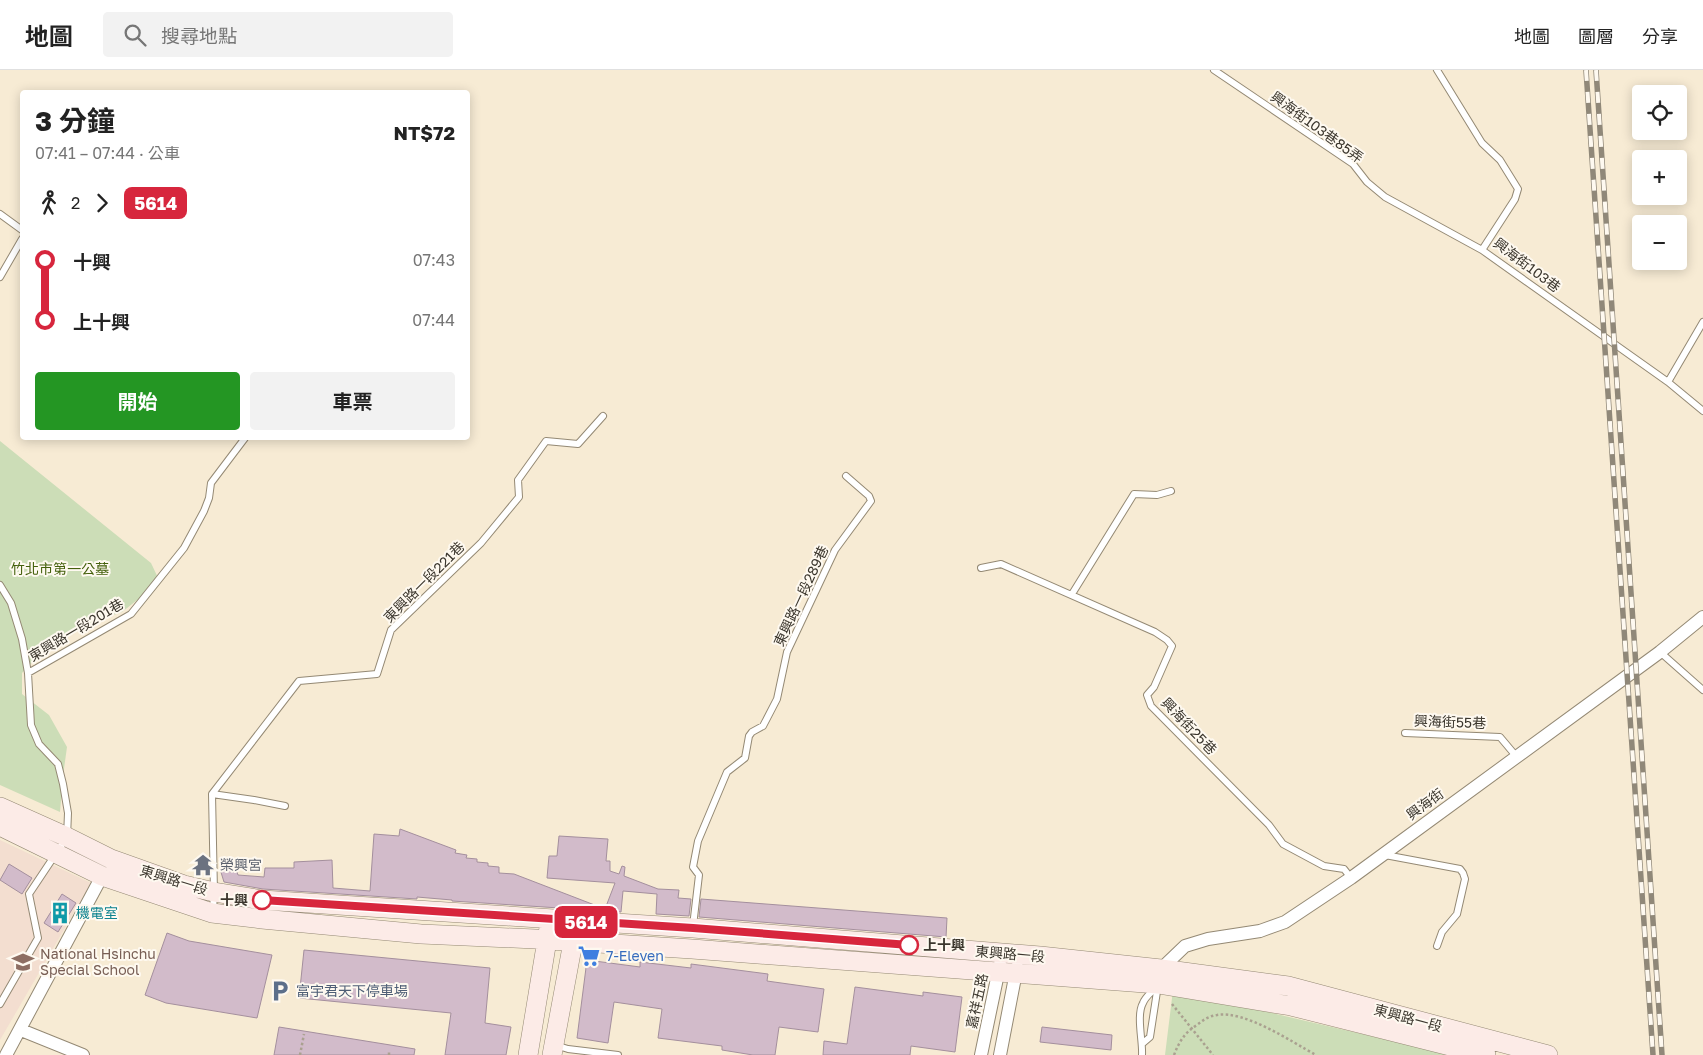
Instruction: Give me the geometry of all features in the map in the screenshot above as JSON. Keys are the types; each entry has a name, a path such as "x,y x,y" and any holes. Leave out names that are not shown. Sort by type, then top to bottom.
{"street":[{"name":"興海街","path":"1160,977 1185,946 1208,939 1260,931 1285,922 1351,878 1381,854 1660,652 1703,617"},
{"name":"東興路一段","path":"0,807 66,836 110,859 214,892 262,900 693,928 1040,956 1160,977 1291,1006 1486,1055"},
{"name":"東興路一段","path":"0,826 102,876 212,913 262,920 421,934 692,949 1007,973 1160,977 1288,986 1548,1055"},
{"path":"6,1055 102,876"},
{"path":"528,1055 550,919"},
{"path":"553,1050 573,942 574,921"},
{"name":"嘉祥五路","path":"981,1055 1007,973 1011,954"},
{"name":"嘉祥五路","path":"1000,1055 1007,973 1011,954"},
{"path":"21,1030 83,1055"}],"lane":[{"name":"興海街103巷85弄","path":"1214,70 1353,164 1367,182 1385,197 1482,250"},
{"name":"興海街103巷","path":"1437,70 1482,143 1500,160 1518,189 1515,199 1482,250 1668,382 1703,411"},
{"path":"0,214 20,229"},
{"path":"0,277 20,242"},
{"path":"1668,382 1703,322"},
{"name":"東興路一段221巷","path":"212,794 300,681 377,674 391,630 481,543 519,497 518,480 546,441 578,444 603,416"},
{"name":"東興路一段201巷","path":"66,836 68,813 64,784 58,764 39,744 31,725 28,673 131,614 184,548 204,512 209,498 211,483 243,440"},
{"name":"東興路一段289巷","path":"693,928 699,874 693,867 698,841 727,772 745,758 749,736 752,732 763,726 777,699 787,652 835,550 871,501 869,496 846,476"},
{"path":"1072,594 1134,494 1157,495 1171,491"},
{"name":"興海街25巷","path":"981,568 1001,564 1072,594 1155,632 1167,640 1172,646 1154,686 1147,695 1151,706 1269,825 1283,844 1324,866 1344,869 1351,878"},
{"path":"0,585 11,603 22,639 28,673"},
{"path":"1660,652 1703,690"},
{"name":"興海街55巷","path":"1404,733 1500,737 1516,756"},
{"path":"212,913 214,892 212,794 284,806"},
{"path":"0,1004 38,938 29,894 66,836"},
{"path":"1381,854 1460,869 1463,873 1465,879 1457,914 1442,932 1437,946"},
{"path":"1142,1055 1143,1043 1140,1037 1142,1004 1160,977"},
{"path":"1143,1043 1150,1037 1160,977"},
{"path":"553,1050 568,1049 618,1055"}],"path":[{"path":"1160,977 1191,1028 1212,1055"},
{"path":"1174,1055 1178,1043 1191,1028 1207,1018 1217,1015 1240,1017 1253,1021 1316,1055"},
{"path":"300,1055 304,1034"},
{"path":"389,1050 389,1055"}],"shaded area":[{"name":"National Hsinchu Special School","path":"0,840 91,883 0,1040"}],"green space":[{"name":"竹北市第一公墓","path":"0,441 151,563 160,582 122,612 82,626 45,649 22,673 22,694 49,715 67,747 60,812 0,785"},
{"path":"1173,990 1452,1055 1165,1055"}],"building":[{"path":"400,829 456,850 455,853 467,855 466,858 488,863 488,866 499,867 499,873 514,874 605,909 615,883 547,878 549,856 557,856 559,836 608,839 606,861 610,861 610,871 619,874 622,866 625,867 624,876 658,889 679,890 678,898 691,899 689,916 656,914 657,894 623,891 621,912 417,897 417,899 263,889 224,882 220,869 234,864 238,875 264,877 265,868 294,868 294,862 332,860 333,888 370,891 374,834 399,836"},
{"path":"9,864 32,878 22,894 0,880"},
{"name":"機電室","path":"62,894 76,903 58,932 44,923"},
{"path":"701,899 947,918 946,937 699,917"},
{"path":"167,933 189,941 272,955 257,1018 166,1003 145,995"},
{"path":"304,950 490,968 485,1023 511,1027 506,1055 445,1055 451,1013 299,998"},
{"path":"587,960 640,967 640,962 691,968 691,964 768,974 767,981 824,989 818,1032 779,1027 775,1055 753,1055 722,1050 722,1046 658,1038 662,1009 614,1002 608,1043 577,1038"},
{"path":"855,987 923,996 923,992 962,997 955,1052 911,1046 910,1055 823,1055 824,1041 847,1044"},
{"path":"279,1027 415,1049 414,1055 274,1055"},
{"path":"1042,1027 1112,1035 1111,1050 1040,1042"}],"railway":[{"path":"1586,70 1653,1055"},
{"path":"1596,70 1662,1055"}],"bus line":[{"name":"5614","path":"262,900 693,928 909,945"}],"place":[{"name":"榮興宮","path":"203,865"},
{"name":"十興","path":"262,900"},
{"name":"機電室","path":"60,913"},
{"name":"上十興","path":"909,945"},
{"name":"7-Eleven","path":"589,956"},
{"name":"National Hsinchu Special School","path":"23,962"},
{"name":"富宇君天下停車場","path":"280,991"}]}
